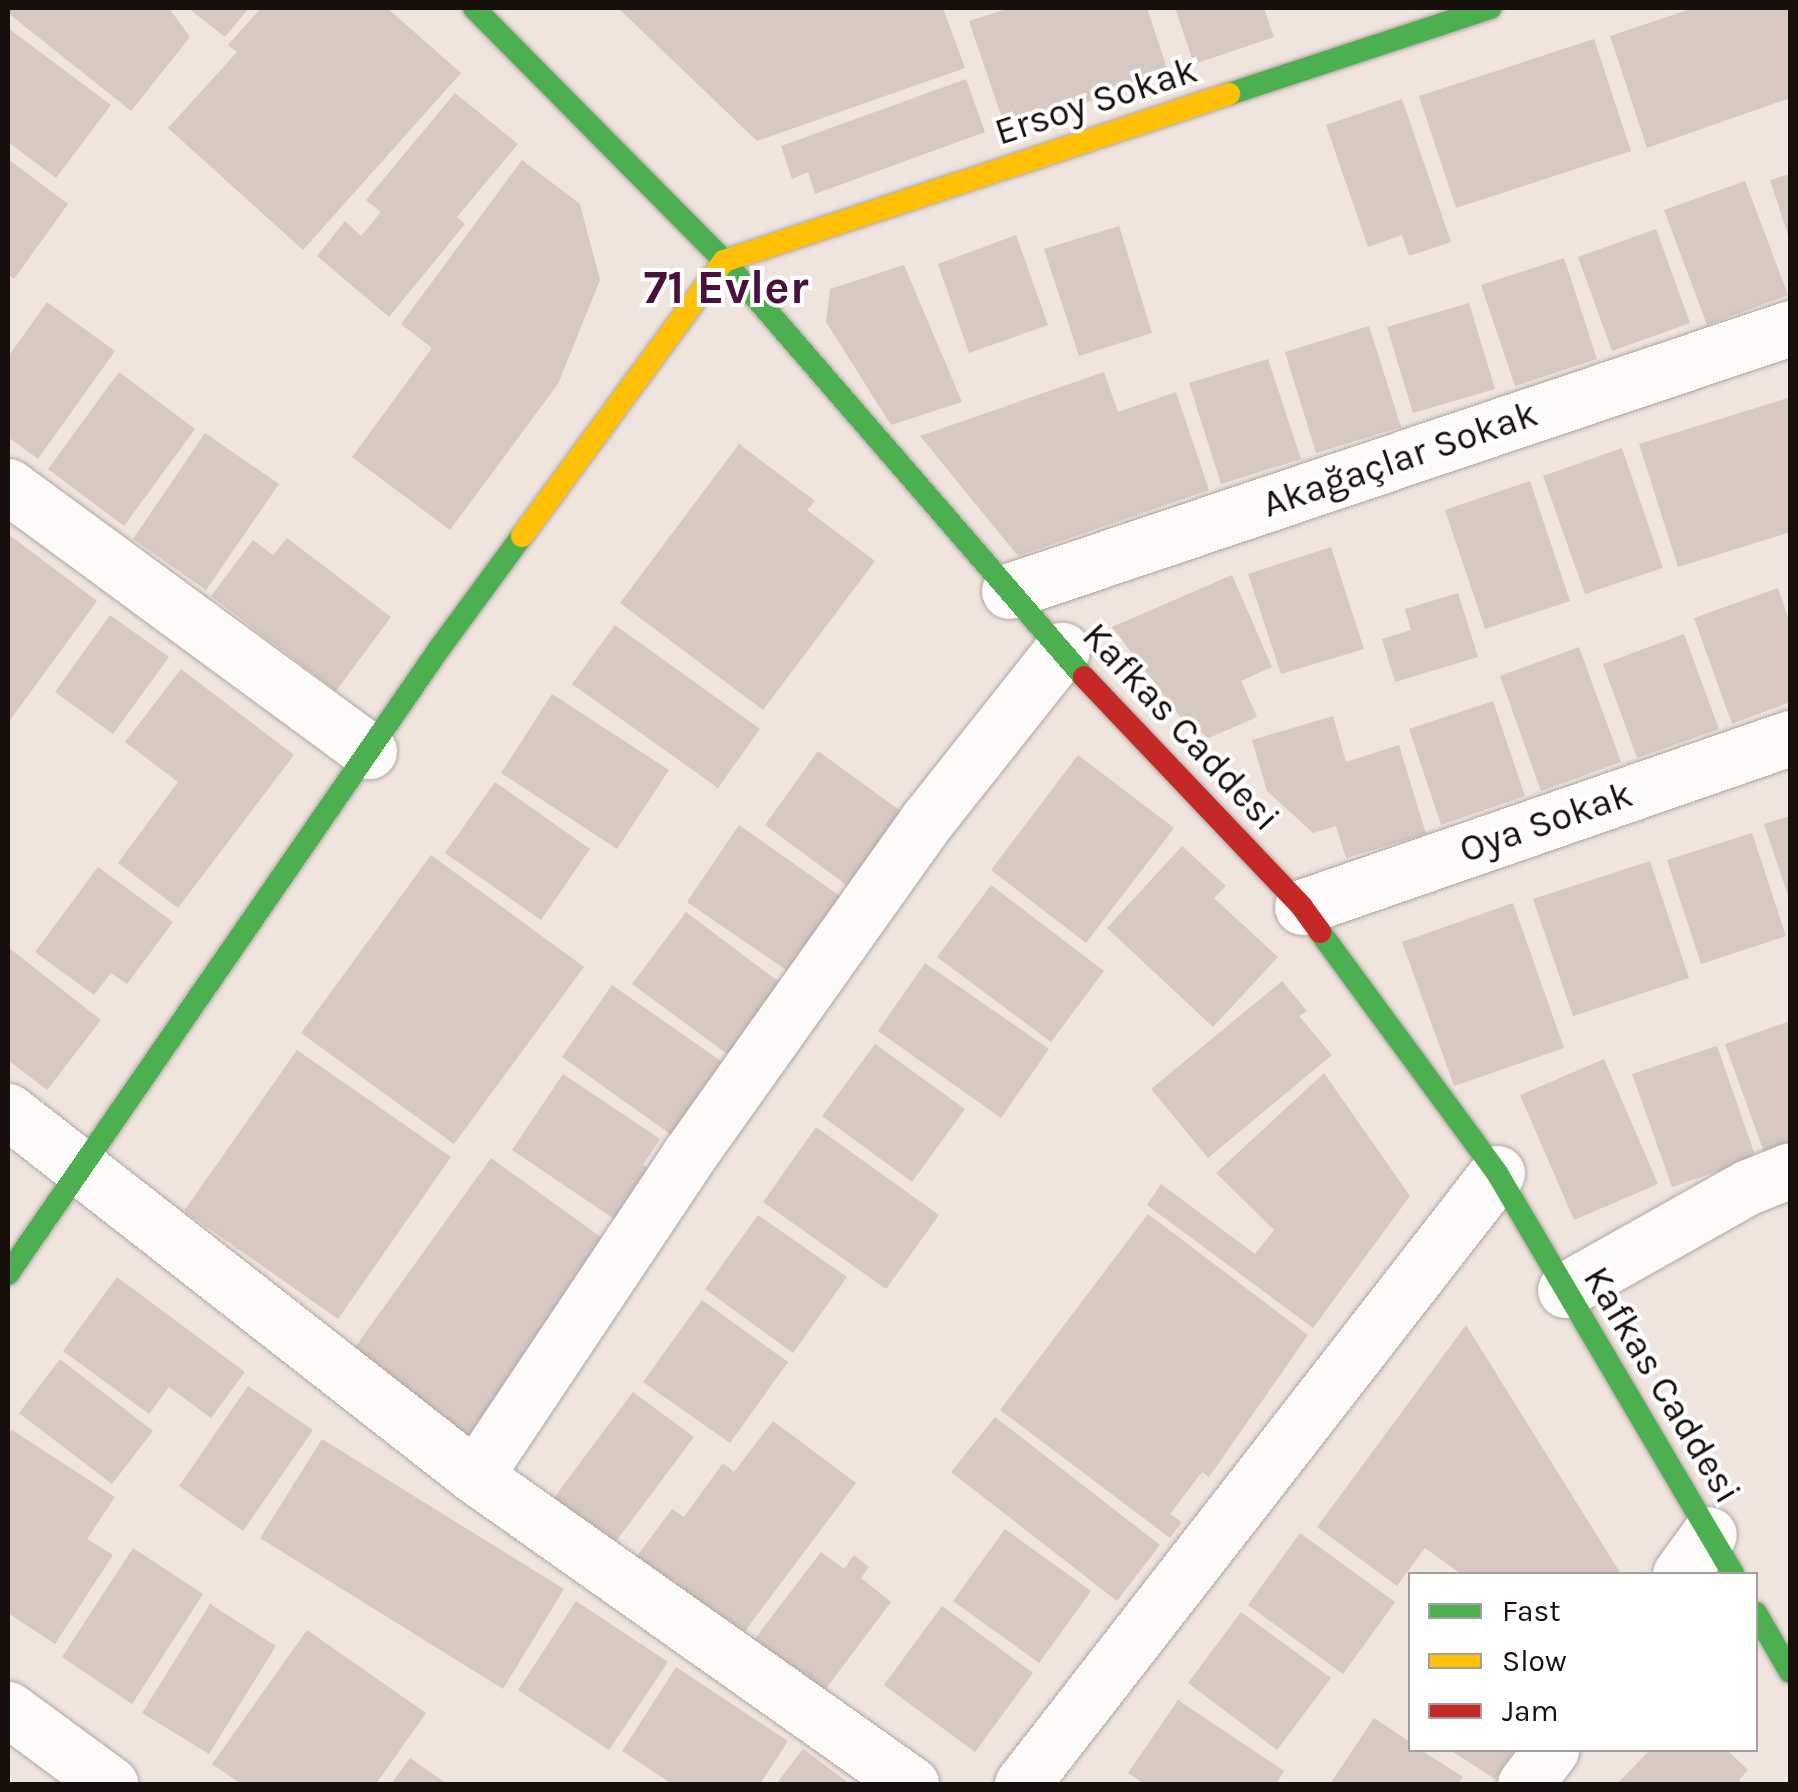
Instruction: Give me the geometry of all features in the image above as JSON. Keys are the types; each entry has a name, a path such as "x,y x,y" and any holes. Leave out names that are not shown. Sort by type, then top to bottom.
{"street":[{"name":"Kafkas Caddesi","path":"474,8 724,261 1062,650 1302,907 1497,1174 1565,1290 1707,1561"},
{"name":"Ersoy Sokak","path":"724,261 1490,8"},
{"path":"8,1274 369,751 724,261"},
{"name":"Akağaçlar Sokak","path":"1009,590 1790,328"},
{"path":"8,486 369,751"},
{"path":"475,1476 689,1155 894,867 1062,650"},
{"name":"Oya Sokak","path":"1302,907 1790,738"},
{"path":"8,1111 475,1476 911,1784"},
{"path":"1565,1290 1748,1187 1790,1170"},
{"path":"1022,1784 1497,1174"},
{"path":"1758,1616 1790,1672"},
{"path":"8,1709 110,1784"},
{"path":"1525,1784 1549,1752"}],"building":[{"path":"9,8 169,8 190,37 131,111 8,13"},
{"path":"188,8 249,8 225,37"},
{"path":"261,8 387,8 461,73 303,250 168,128 237,52 228,45"},
{"path":"618,8 943,8 965,68 757,141"},
{"path":"1010,8 1147,8 1169,74 1006,130 969,21"},
{"path":"1175,8 1264,8 1274,37 1194,64"},
{"path":"1694,8 1790,8 1790,98 1647,148 1610,36"},
{"path":"8,28 111,105 56,178 8,142"},
{"path":"1594,39 1631,151 1456,208 1419,96"},
{"path":"966,79 985,132 815,194 808,172 792,179 781,146"},
{"path":"455,93 518,144 457,217 465,224 389,317 317,256 345,221 361,236 381,212 366,200"},
{"path":"1402,99 1451,242 1409,256 1402,235 1368,247 1326,125"},
{"path":"8,159 68,204 14,279 8,274"},
{"path":"522,160 580,204 600,280 558,384 450,530 352,457 432,348 401,324"},
{"path":"1790,174 1790,241 1770,180"},
{"path":"1745,181 1788,295 1707,325 1664,210"},
{"path":"1119,226 1152,333 1079,356 1044,249"},
{"path":"1656,229 1690,323 1612,351 1578,257"},
{"path":"1016,235 1048,325 969,353 938,264"},
{"path":"1564,258 1597,359 1515,386 1481,285"},
{"path":"904,265 962,402 891,425 826,322 830,289"},
{"path":"47,302 115,351 38,459 8,437 8,357"},
{"path":"1469,303 1495,389 1413,413 1387,327"},
{"path":"1369,326 1401,427 1316,453 1285,352"},
{"path":"1268,359 1301,459 1221,484 1189,383"},
{"path":"119,372 195,429 124,526 48,469"},
{"path":"1104,372 1118,412 1176,392 1209,490 1018,556 920,436"},
{"path":"1788,398 1790,532 1678,567 1639,444"},
{"path":"205,433 279,484 206,590 133,539"},
{"path":"739,444 815,501 807,510 875,561 763,710 620,603"},
{"path":"1622,448 1663,568 1585,594 1543,476"},
{"path":"1530,481 1570,601 1485,629 1445,510"},
{"path":"8,534 97,601 8,723"},
{"path":"287,538 391,617 336,691 211,596 253,540 273,555"},
{"path":"1331,547 1364,649 1281,674 1248,574"},
{"path":"1232,575 1272,667 1241,681 1257,717 1209,738 1182,719 1112,627"},
{"path":"1778,588 1790,623 1790,702 1732,724 1694,618"},
{"path":"1458,593 1478,657 1395,682 1382,639 1411,630 1405,609"},
{"path":"110,615 169,657 113,734 55,692"},
{"path":"615,625 760,729 718,788 572,684"},
{"path":"1684,634 1719,729 1637,758 1603,664"},
{"path":"1579,647 1621,762 1541,791 1500,676"},
{"path":"181,669 294,755 178,908 118,863 178,782 125,742"},
{"path":"552,694 669,770 617,849 501,773"},
{"path":"1493,701 1525,796 1441,825 1409,729"},
{"path":"1333,716 1346,762 1399,745 1426,834 1346,858 1336,826 1313,833 1267,791 1252,740"},
{"path":"818,751 913,820 860,895 765,825"},
{"path":"1078,755 1174,828 1086,943 991,870"},
{"path":"495,782 590,849 541,920 445,853"},
{"path":"1790,816 1790,901 1764,824"},
{"path":"739,825 847,901 795,976 687,902"},
{"path":"1752,833 1786,936 1701,964 1667,860"},
{"path":"1182,846 1226,886 1214,898 1278,957 1213,1027 1107,928"},
{"path":"431,855 584,967 454,1144 301,1033"},
{"path":"1650,861 1689,978 1573,1016 1533,899"},
{"path":"98,867 173,922 127,984 111,973 94,995 35,952"},
{"path":"991,885 1104,971 1051,1042 937,957"},
{"path":"1513,903 1564,1048 1454,1086 1402,942"},
{"path":"686,912 791,991 738,1062 632,984"},
{"path":"8,947 101,1020 47,1090 8,1060"},
{"path":"925,963 1049,1049 1001,1118 878,1031"},
{"path":"1282,981 1307,1011 1299,1016 1332,1055 1208,1158 1151,1089"},
{"path":"612,985 731,1068 680,1141 562,1057"},
{"path":"1790,1021 1790,1146 1765,1155 1725,1044"},
{"path":"875,1044 965,1109 912,1182 822,1116"},
{"path":"1717,1046 1756,1158 1672,1187 1632,1074"},
{"path":"297,1050 451,1157 338,1319 184,1211"},
{"path":"1604,1059 1658,1184 1574,1220 1520,1095"},
{"path":"1324,1073 1410,1196 1313,1328 1147,1205 1161,1184 1255,1254 1274,1230 1216,1173"},
{"path":"563,1074 660,1139 643,1165 655,1172 620,1223 512,1150"},
{"path":"816,1127 939,1215 886,1289 763,1202"},
{"path":"491,1158 609,1243 466,1442 348,1357"},
{"path":"1148,1214 1308,1335 1209,1477 1202,1472 1170,1514 1182,1522 1170,1538 1000,1410"},
{"path":"758,1215 847,1277 793,1353 705,1289"},
{"path":"117,1277 245,1372 211,1418 169,1387 149,1414 63,1351"},
{"path":"702,1300 788,1362 730,1443 643,1382"},
{"path":"1466,1325 1620,1572 1458,1572 1425,1548 1397,1586 1317,1527"},
{"path":"60,1359 153,1431 112,1484 19,1413"},
{"path":"248,1386 313,1430 243,1531 179,1486"},
{"path":"633,1392 694,1437 614,1544 553,1499"},
{"path":"995,1417 1160,1545 1117,1601 951,1472"},
{"path":"773,1421 856,1483 739,1639 634,1560 672,1509 684,1517 723,1463 734,1472"},
{"path":"12,1430 115,1497 87,1539 113,1555 55,1644 8,1613 8,1436"},
{"path":"322,1439 564,1589 503,1689 260,1538"},
{"path":"1005,1529 1091,1591 1039,1663 953,1601"},
{"path":"1300,1533 1395,1602 1343,1674 1248,1605"},
{"path":"133,1548 203,1594 132,1704 62,1657"},
{"path":"821,1552 844,1569 854,1555 869,1567 861,1578 891,1602 819,1698 750,1645"},
{"path":"576,1601 668,1662 609,1750 518,1690"},
{"path":"210,1604 276,1646 209,1754 142,1713"},
{"path":"942,1606 1033,1673 975,1752 884,1685"},
{"path":"1241,1612 1331,1678 1277,1750 1188,1683"},
{"path":"307,1630 426,1713 376,1784 241,1784 212,1764"},
{"path":"676,1667 788,1741 760,1784 672,1784 622,1751"},
{"path":"1178,1700 1284,1771 1276,1784 1145,1784 1128,1773"},
{"path":"1374,1718 1408,1741 1408,1752 1424,1752 1463,1777 1458,1784 1330,1784"},
{"path":"803,1749 850,1784 776,1784"},
{"path":"1453,1752 1513,1752 1495,1779"},
{"path":"1648,1752 1729,1752 1748,1770 1739,1780 1744,1784 1617,1784"},
{"path":"410,1758 447,1784 391,1784"}],"traffic: fast":[{"path":"474,8 724,261 1084,677"},
{"path":"1229,94 1490,8"},
{"path":"8,1274 439,649 522,536"},
{"path":"1320,932 1497,1173 1732,1572"},
{"path":"1758,1616 1790,1672"}],"traffic: slow":[{"path":"522,536 724,261 1229,94"}],"traffic: jam":[{"path":"1084,677 1302,907 1320,932"}],"district":[{"name":"71 Evler","path":"726,288"}]}
